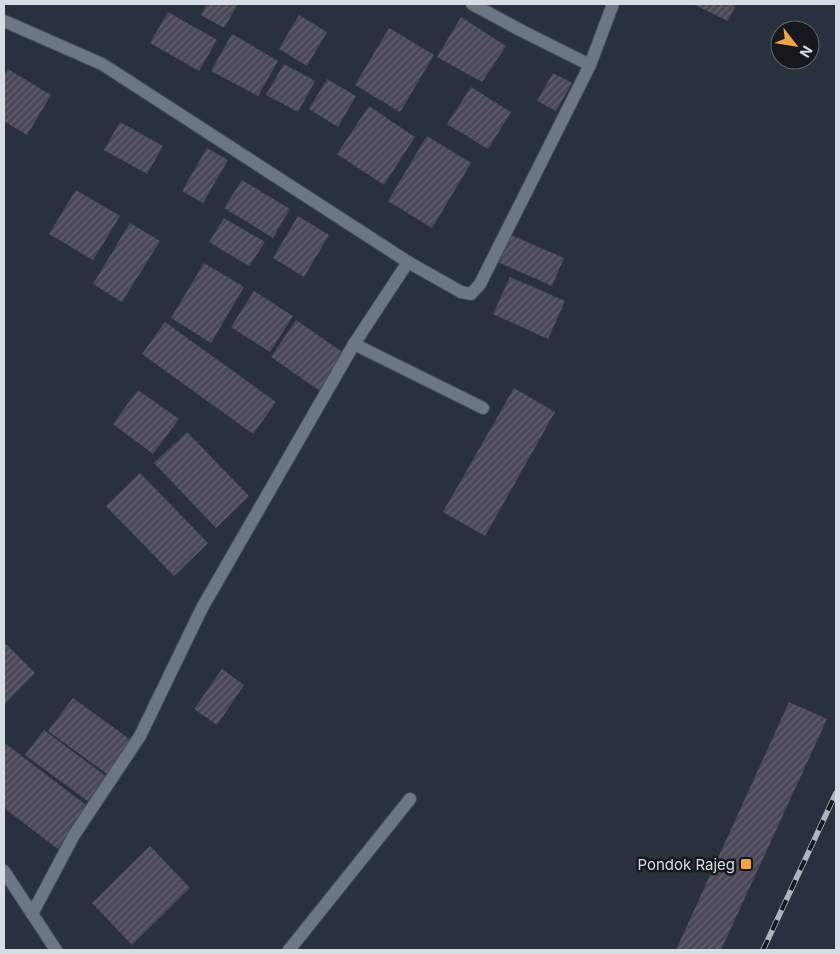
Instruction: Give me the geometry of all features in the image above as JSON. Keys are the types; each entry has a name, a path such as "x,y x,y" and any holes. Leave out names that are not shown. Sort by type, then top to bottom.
{"street":[{"path":"472,4 590,65"},
{"path":"4,21 102,64 408,262 461,292 471,294 480,284 590,65 613,4"},
{"path":"32,914 74,835 140,736 202,608 354,344 408,262"},
{"path":"354,344 483,408"},
{"path":"289,950 410,799"},
{"path":"4,871 56,950"}],"building":[{"path":"207,4 238,4 224,28 201,15"},
{"path":"693,4 736,4 728,21"},
{"path":"168,12 217,40 199,71 150,43"},
{"path":"299,15 327,32 307,66 279,49"},
{"path":"461,17 506,46 482,82 437,57"},
{"path":"389,28 434,55 400,112 355,85"},
{"path":"232,34 278,61 258,96 211,71"},
{"path":"284,64 315,81 298,112 266,95"},
{"path":"8,69 51,95 27,135 4,121 4,75"},
{"path":"553,73 572,83 556,111 537,101"},
{"path":"327,79 356,96 338,127 309,109"},
{"path":"471,87 511,112 488,149 447,124"},
{"path":"369,106 415,137 384,185 337,154"},
{"path":"120,122 163,146 147,174 104,150"},
{"path":"427,136 471,163 432,228 388,201"},
{"path":"207,148 228,160 203,203 182,191"},
{"path":"242,180 290,209 273,238 224,208"},
{"path":"76,190 120,216 93,260 49,234"},
{"path":"298,216 329,235 304,277 273,258"},
{"path":"224,218 265,242 249,266 209,242"},
{"path":"130,223 160,241 122,302 93,284"},
{"path":"511,235 564,258 552,286 498,262"},
{"path":"204,263 244,287 211,343 171,318"},
{"path":"510,277 565,301 548,339 493,314"},
{"path":"254,291 293,316 270,352 231,327"},
{"path":"296,320 345,354 320,391 271,357"},
{"path":"165,322 276,402 253,434 142,354"},
{"path":"514,388 555,412 485,536 443,512"},
{"path":"138,390 179,419 153,454 113,424"},
{"path":"187,432 249,496 216,528 154,463"},
{"path":"140,473 208,543 174,576 106,506"},
{"path":"4,642 35,673 4,705"},
{"path":"222,669 244,685 217,725 194,709"},
{"path":"73,698 132,741 107,774 48,731"},
{"path":"789,702 827,719 721,950 676,950"},
{"path":"44,730 107,777 89,802 25,755"},
{"path":"6,744 90,808 58,849 4,808 4,747"},
{"path":"150,846 190,888 132,945 92,903"}],"railway":[{"path":"763,950 836,793"}],"place":[{"name":"Pondok Rajeg","path":"746,864"}]}
